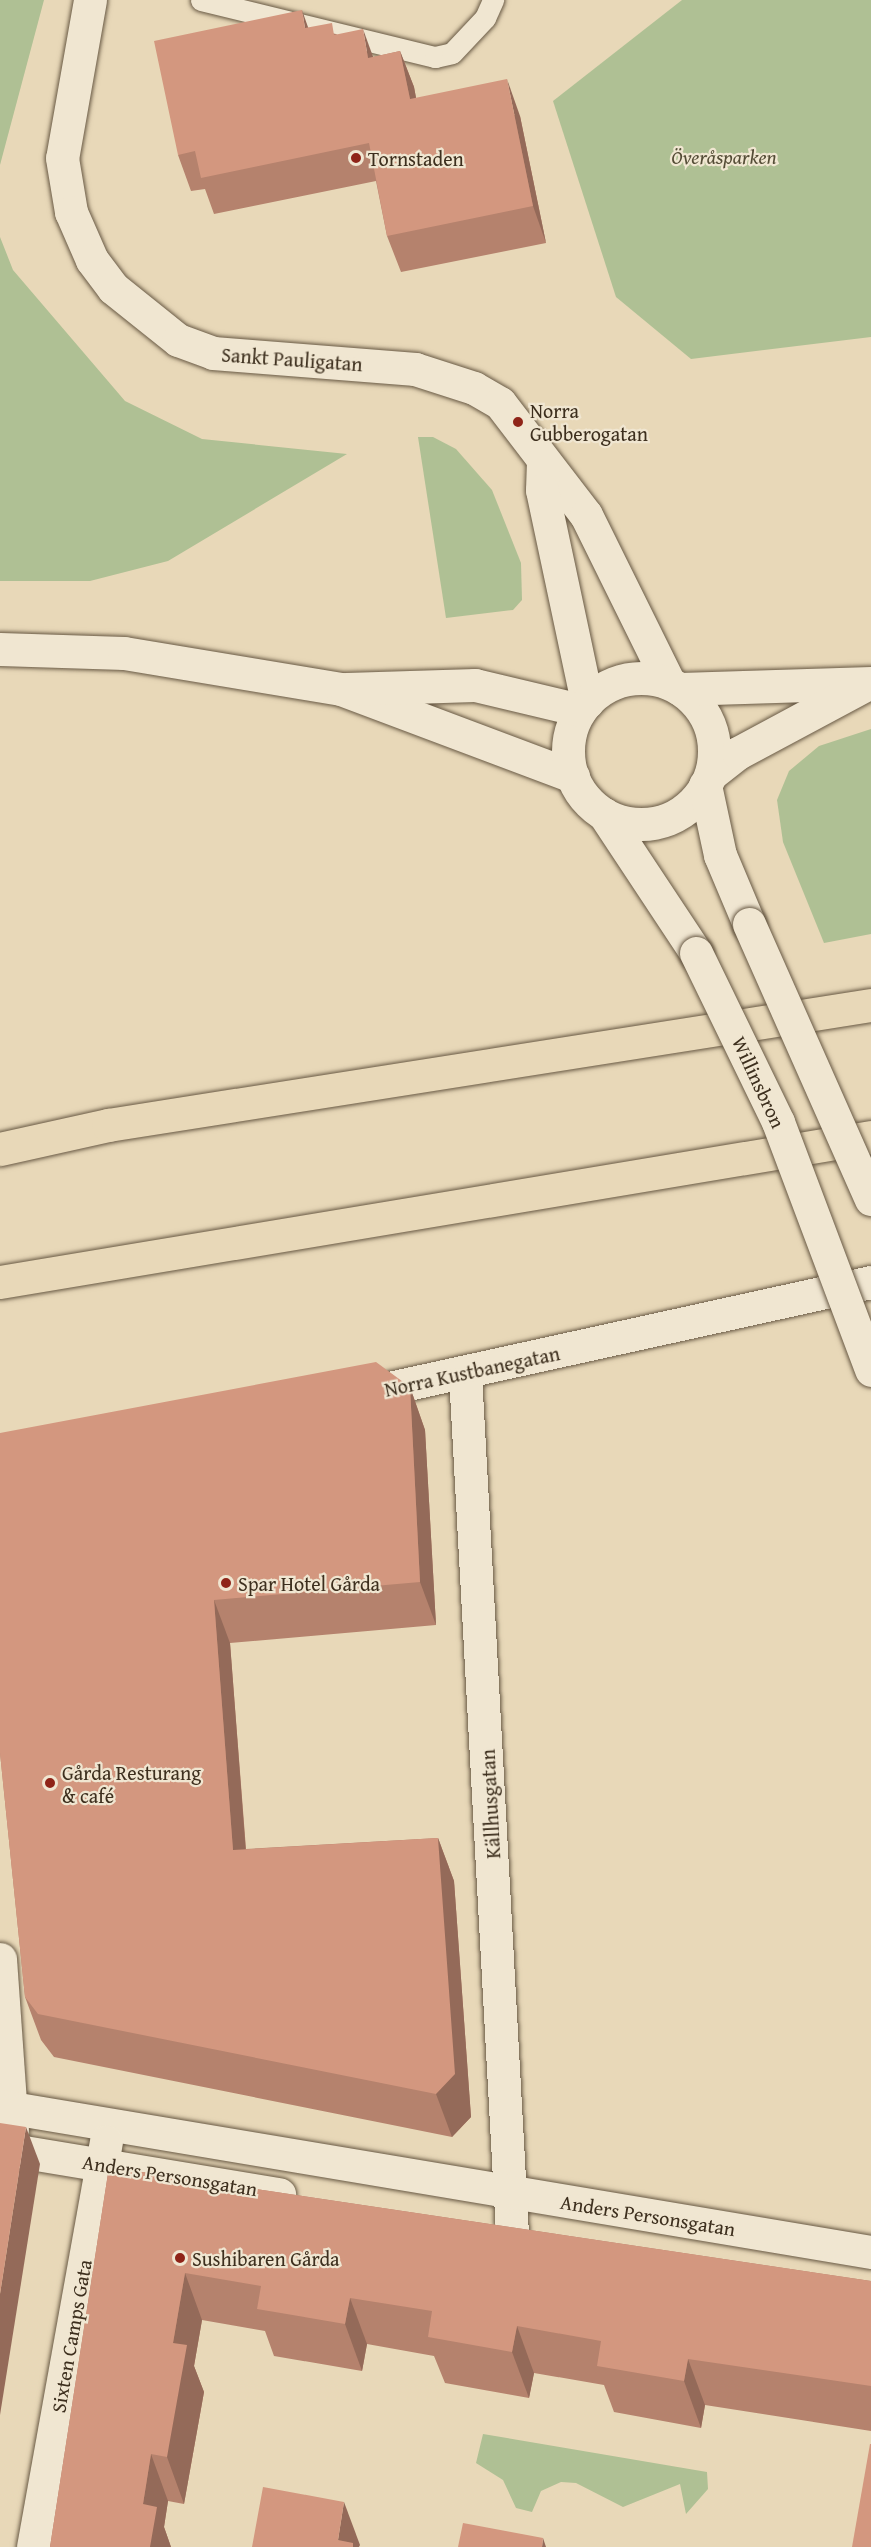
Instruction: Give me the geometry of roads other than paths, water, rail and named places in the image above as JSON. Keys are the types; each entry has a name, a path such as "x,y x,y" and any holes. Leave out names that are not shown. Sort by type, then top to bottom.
{"highway":[{"path":"0,1149 108,1125 871,1005"},
{"path":"0,1282 871,1137"}],"street":[{"name":"Sankt Pauligatan","path":"90,0 62,158 71,212 92,260 113,288 178,340 213,353 415,369 474,388 518,422 543,461 563,479 586,515 675,686"},
{"path":"543,461 544,499 583,706 568,742 573,776 585,798 604,814 638,824 661,821 692,804 708,780 738,753 869,683"},
{"path":"0,649 124,653 341,689 475,685 583,706 625,679 675,686 869,683"},
{"path":"675,686 710,726 708,780 720,855 739,903 871,1199"},
{"path":"341,689 573,776"},
{"name":"Willinsbron","path":"604,814 672,914 778,1122 871,1370"},
{"name":"Norra Kustbanegatan","path":"325,1400 465,1374 871,1282"},
{"name":"Källhusgatan","path":"465,1374 514,2193 512,2233"},
{"path":"0,1959 7,2107 5,2149"},
{"name":"Anders Personsgatan","path":"7,2107 871,2252"},
{"name":"Sixten Camps Gata","path":"33,2547 109,2125"},
{"name":"Anders Personsgatan","path":"5,2149 313,2199"},
{"name":"Anders Personsgatan","path":"477,2227 547,2239"}],"lane":[{"path":"201,0 435,57 452,53 489,9"}],"place":[{"name":"Tornstaden","path":"356,158"},
{"name":"Norra Gubberogatan","path":"518,422"},
{"name":"Spar Hotel Gårda","path":"226,1583"},
{"name":"Gårda Resturang & café","path":"50,1783"},
{"name":"Sushibaren Gårda","path":"180,2258"}],"park label":[{"name":"Överåsparken","path":"724,156"}]}
